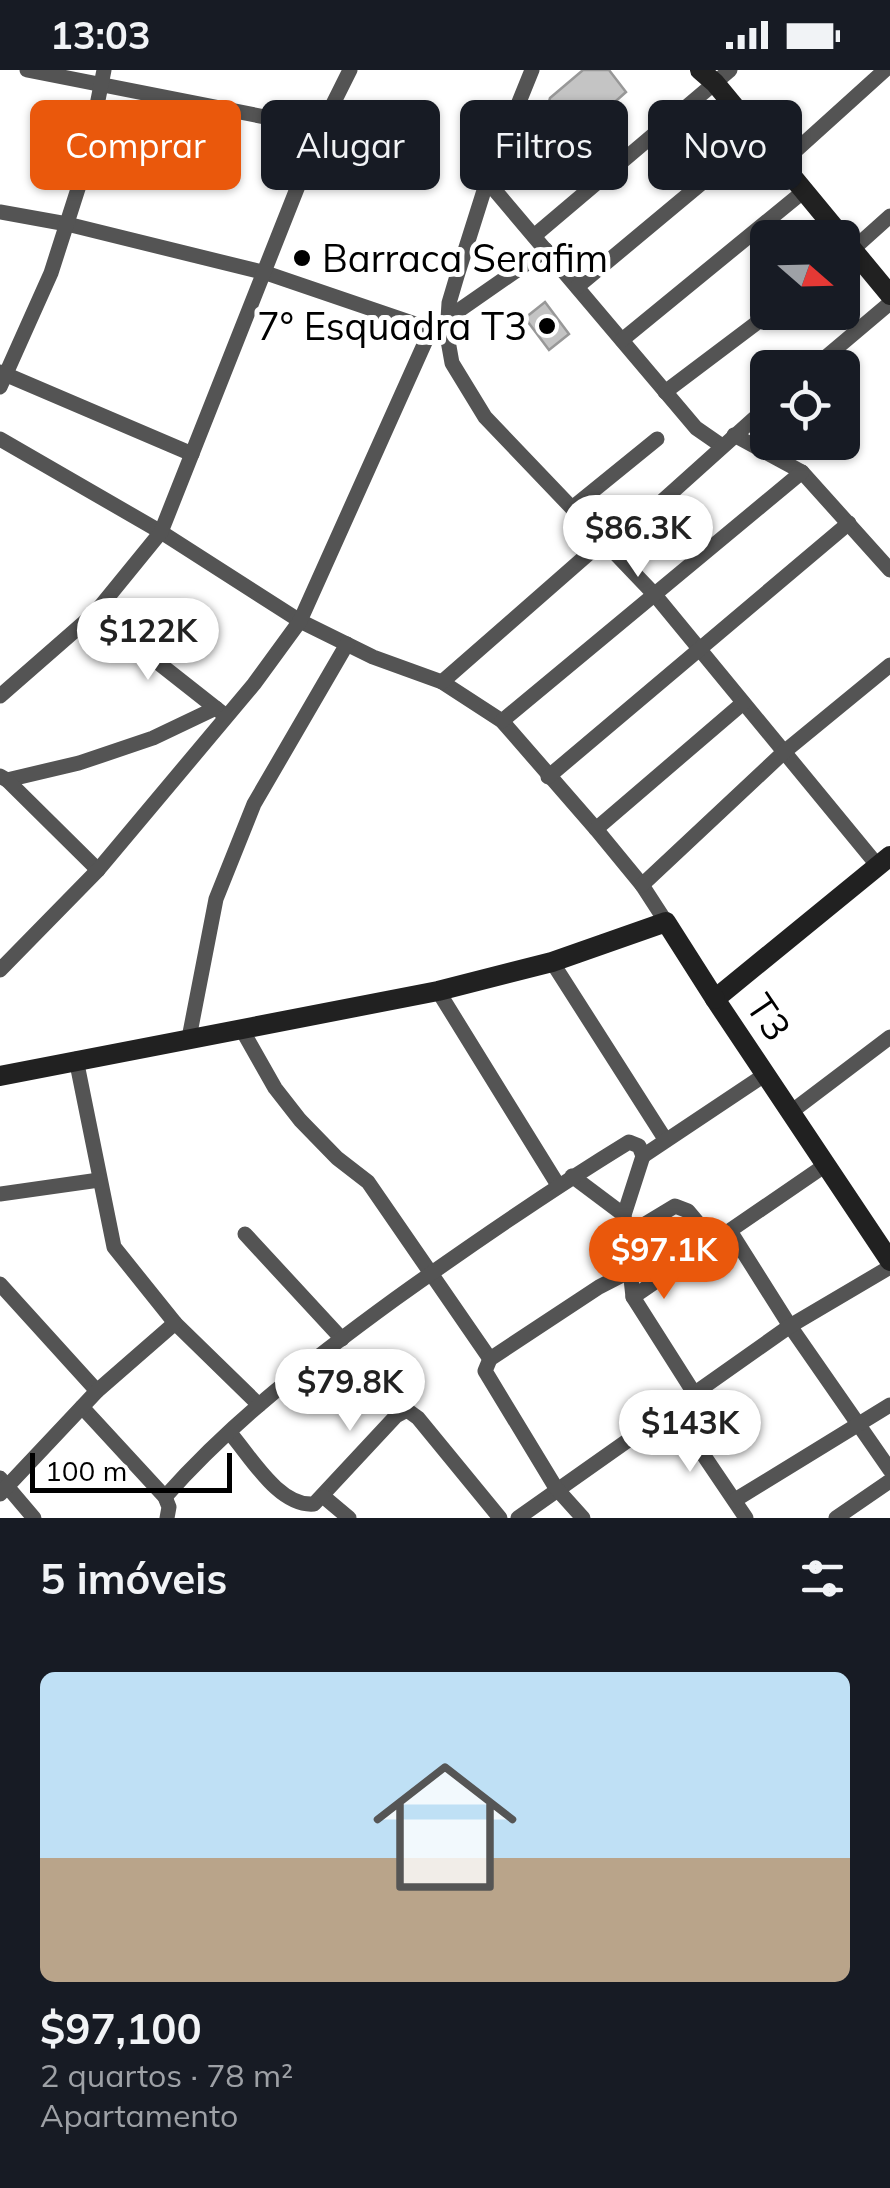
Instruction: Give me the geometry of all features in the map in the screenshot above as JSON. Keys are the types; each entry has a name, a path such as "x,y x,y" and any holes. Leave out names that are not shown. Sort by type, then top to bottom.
{"street":[{"path":"27,70 102,77 261,114"},
{"path":"335,100 350,70"},
{"path":"520,100 532,70"},
{"path":"802,145 886,70"},
{"path":"534,236 715,74 733,100"},
{"path":"102,77 84,170 51,274 2,377 192,454"},
{"path":"802,188 824,220"},
{"path":"0,696 95,614 161,532 297,190"},
{"path":"484,190 456,276 448,326 452,363 485,417 654,595 784,752 884,861"},
{"path":"495,190 696,428 802,472 890,570"},
{"path":"577,288 693,190"},
{"path":"622,340 804,191"},
{"path":"0,212 67,224 266,273 430,329 448,326 546,250"},
{"path":"860,243 890,216"},
{"path":"833,350 890,299 860,267"},
{"path":"665,392 750,327"},
{"path":"0,970 98,870 222,712 300,621 430,329"},
{"path":"442,682 750,421"},
{"path":"0,439 161,532 300,621 442,682 502,721 642,885 716,1000"},
{"path":"572,508 656,439"},
{"path":"502,721 802,472"},
{"path":"548,777 850,523"},
{"path":"95,614 222,712"},
{"path":"190,1038 216,900 254,804 347,644"},
{"path":"642,885 784,752 890,665"},
{"path":"596,829 743,703"},
{"path":"4,778 79,763 222,712"},
{"path":"4,778 98,870"},
{"name":"T3","path":"884,861 716,1000 827,1164 882,1232 890,1264"},
{"path":"0,1076 438,991 552,962 666,922"},
{"path":"552,962 665,1139"},
{"path":"438,991 565,1180 624,1215"},
{"path":"241,1028 292,1109 337,1158 368,1182 490,1358"},
{"path":"791,1112 890,1038"},
{"path":"76,1059 114,1247 175,1323 259,1406"},
{"path":"694,1393 634,1297 624,1215 643,1156 766,1074"},
{"path":"165,1497 259,1406 431,1273 565,1180 629,1142 638,1146 643,1156"},
{"path":"634,1297 827,1164"},
{"path":"0,1194 99,1180"},
{"path":"626,1235 676,1206 688,1211 714,1242"},
{"path":"730,1231 890,1470"},
{"path":"245,1234 342,1339"},
{"path":"518,1518 671,1407 890,1264"},
{"path":"582,1518 556,1488 486,1371 490,1358 599,1286 630,1271"},
{"path":"0,1284 97,1391"},
{"path":"34,1518 3,1486 97,1391 175,1323"},
{"path":"735,1500 890,1404"},
{"path":"82,1407 165,1497 169,1507 167,1518"},
{"path":"671,1407 746,1518"},
{"path":"230,1433 288,1498 302,1505 314,1504 396,1416 407,1410 418,1418 500,1518"},
{"path":"836,1518 890,1481"},
{"path":"324,1497 345,1517"}],"building":[{"path":"583,70 609,70 626,92 617,100 550,98"},
{"name":"7° Esquadra T3","path":"545,302 569,334 549,350 525,318"}],"place":[{"name":"Barraca Serafim","path":"302,258"},
{"name":"7° Esquadra T3","path":"547,326"}]}
